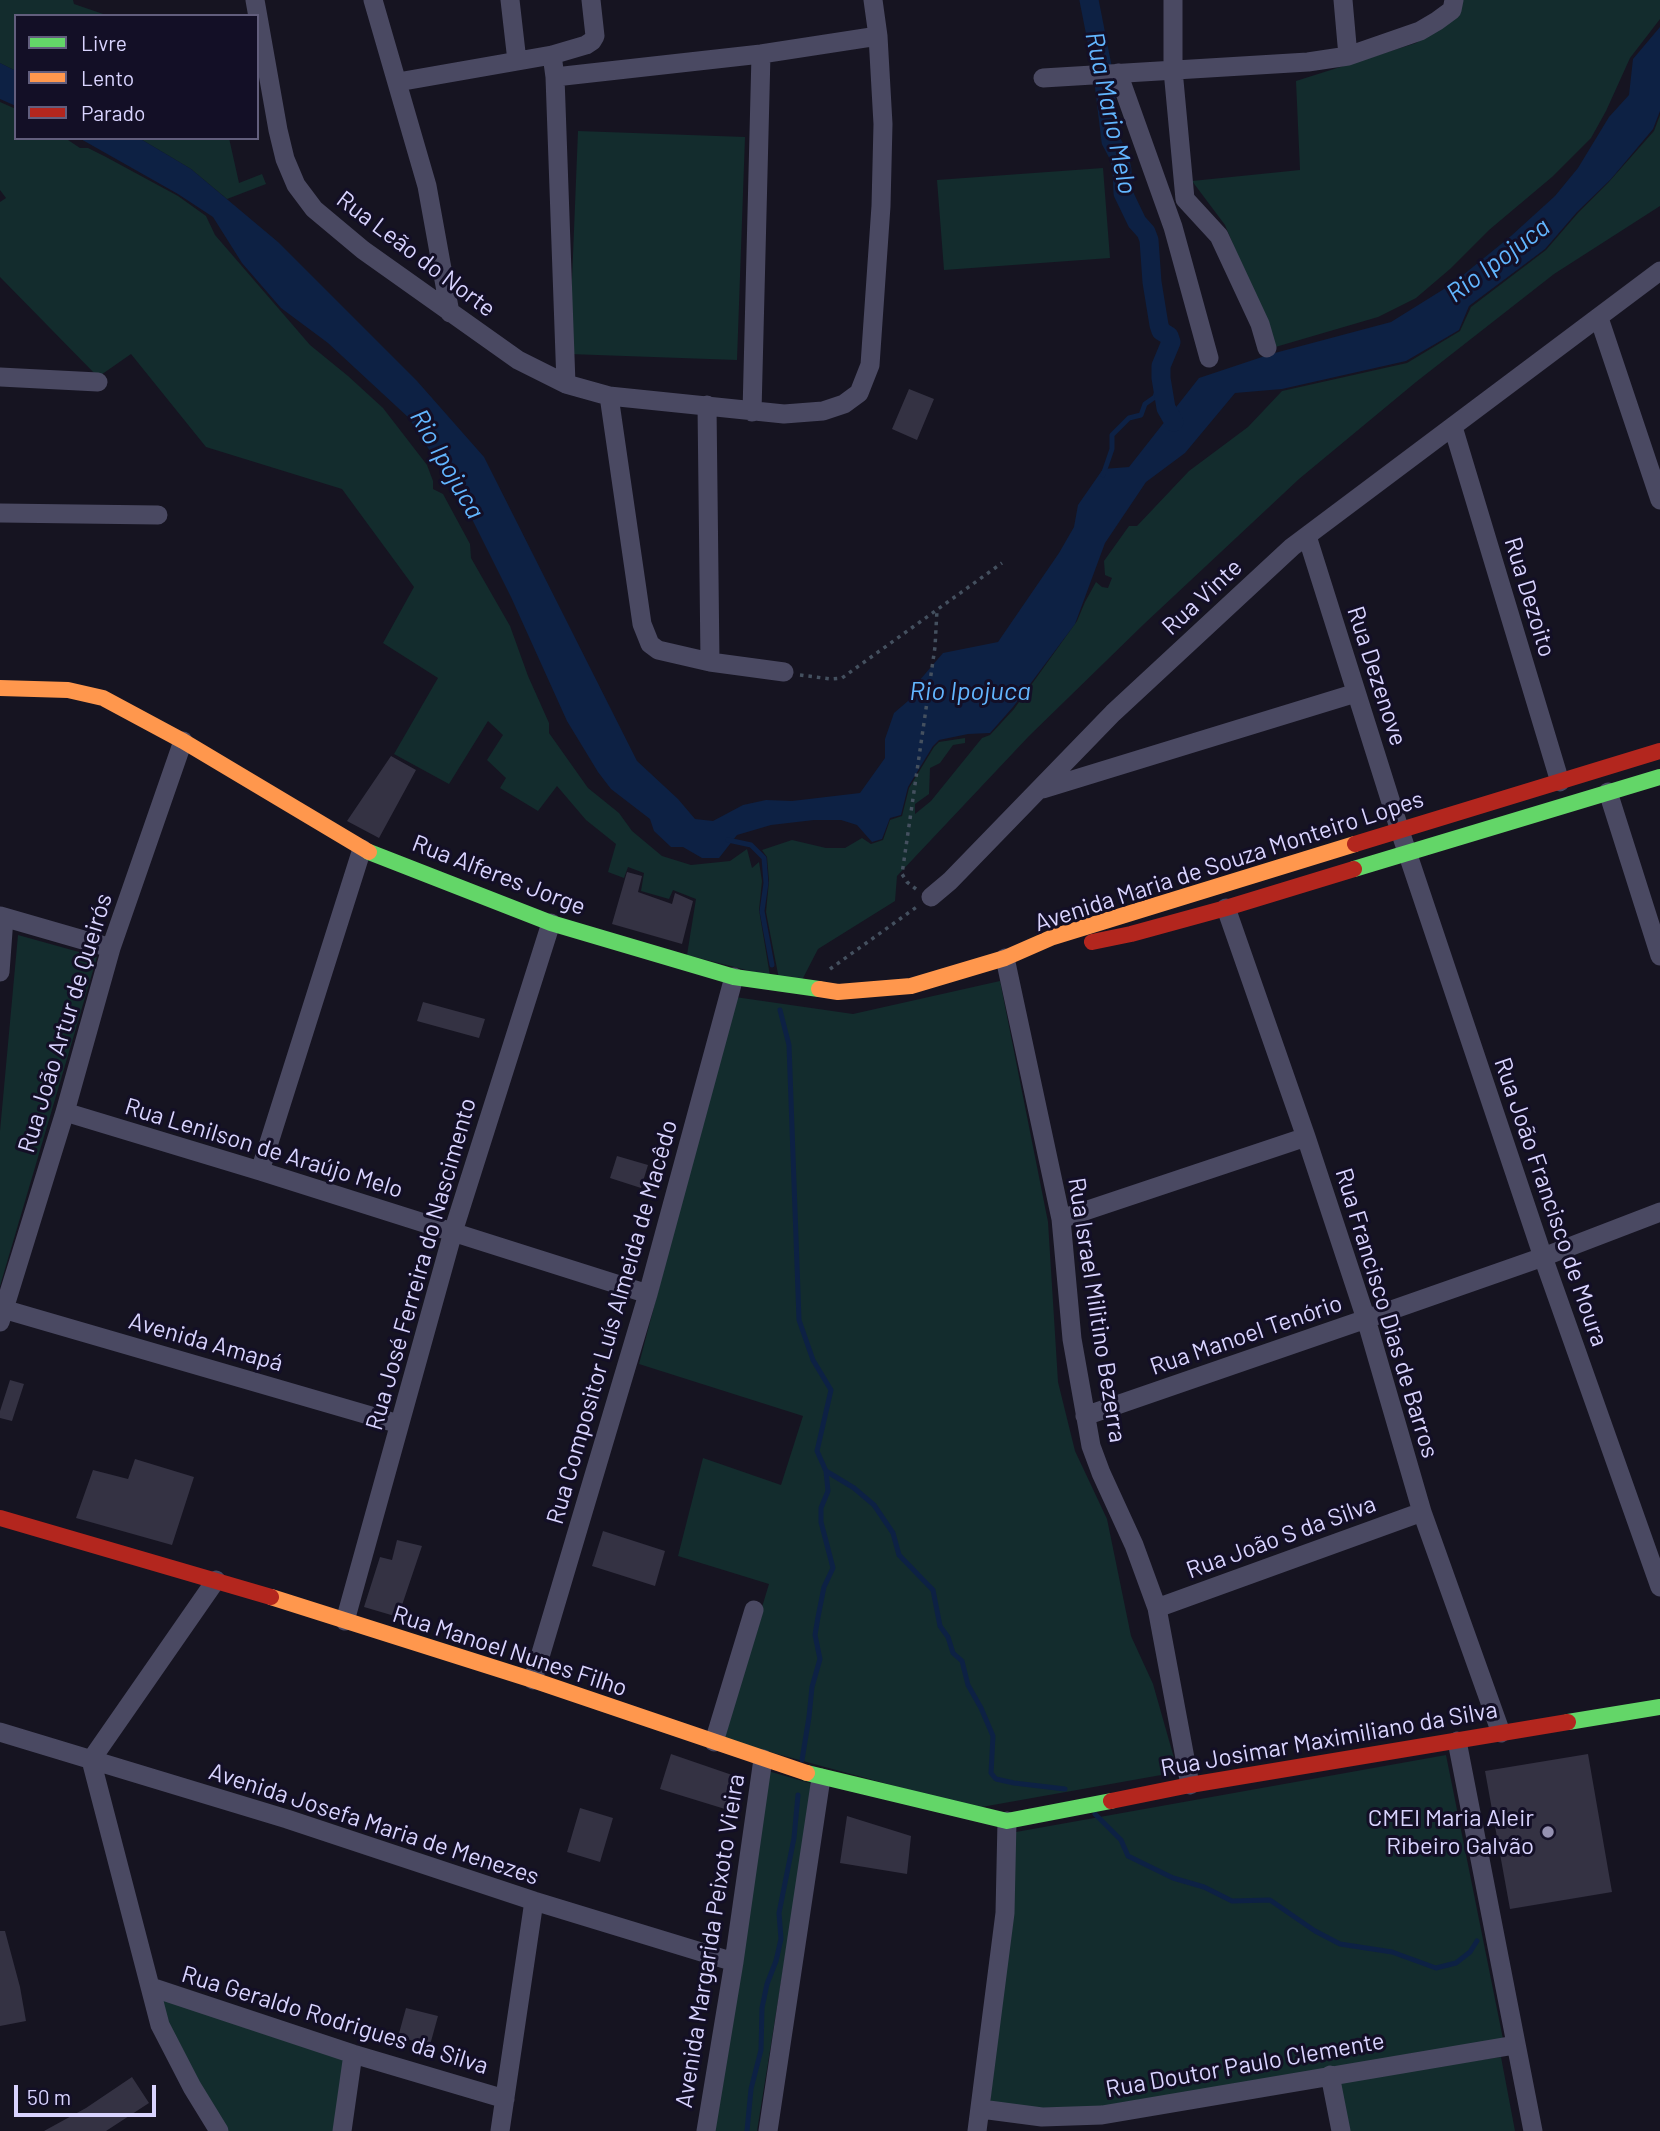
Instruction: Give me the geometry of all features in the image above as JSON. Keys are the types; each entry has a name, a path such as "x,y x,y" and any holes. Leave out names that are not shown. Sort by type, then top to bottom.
{"street":[{"path":"373,0 427,186 450,313"},
{"path":"510,0 517,61"},
{"path":"398,82 552,55 586,45 592,41 595,29 591,0"},
{"path":"555,77 761,54 878,36 873,0"},
{"path":"1173,0 1173,71 1185,199 1219,236 1260,324 1266,348"},
{"path":"1343,0 1348,56"},
{"path":"1043,78 1308,62 1348,56 1429,26 1451,10 1454,0"},
{"name":"Rua Leão do Norte","path":"259,23 278,130 285,159 296,185 314,209 363,250 518,360 566,384 609,396 784,414 823,411 845,404 859,393 870,365 881,206 883,124 878,36"},
{"path":"752,411 761,54"},
{"path":"552,55 566,384"},
{"path":"1118,73 1173,227 1209,358"},
{"name":"Rua Vinte","path":"931,897 950,881 1113,713 1292,547 1660,271"},
{"path":"1599,318 1660,499"},
{"path":"0,377 98,382"},
{"path":"609,396 642,624 650,645 658,650 710,662 784,672"},
{"path":"707,405 710,662"},
{"name":"Rua Dezoito","path":"1453,427 1560,782"},
{"path":"0,513 158,516"},
{"name":"Rua Dezenove","path":"1307,536 1400,831"},
{"name":"Rua Alferes Jorge","path":"0,688 68,690 103,698 183,741 362,849 551,923 734,977 838,992 890,989 911,986 1009,957"},
{"path":"1038,790 1356,693"},
{"name":"Rua João Artur de Queirós","path":"1,1313 65,1112 111,948 183,741"},
{"name":"Avenida Maria de Souza Monteiro Lopes","path":"1009,957 1053,937 1329,850 1400,831 1660,751"},
{"name":"Avenida Maria de Souza Monteiro Lopes","path":"1009,957 1131,934 1226,908 1660,777"},
{"path":"1608,792 1660,956"},
{"name":"Rua João Francisco de Moura","path":"1400,831 1543,1257 1660,1587"},
{"path":"260,1171 362,849"},
{"name":"Rua Francisco Dias de Barros","path":"1226,908 1366,1319 1422,1512 1501,1733"},
{"path":"0,972 2,917 111,948"},
{"name":"Rua José Ferreira do Nascimento","path":"345,1621 453,1232 551,923"},
{"name":"Rua Israel Militino Bezerra","path":"1009,957 1061,1219 1072,1339 1091,1446 1134,1545 1157,1608 1190,1785"},
{"name":"Rua Compositor Luís Almeida de Macêdo","path":"533,1681 648,1294 734,977"},
{"name":"Rua Lenilson de Araújo Melo","path":"65,1112 648,1294"},
{"path":"1061,1219 1306,1137"},
{"name":"Rua Manoel Tenório","path":"1085,1416 1543,1257 1660,1212"},
{"name":"Avenida Amapá","path":"1,1313 399,1424"},
{"name":"Rua João S da Silva","path":"1157,1608 1422,1512"},
{"name":"Rua Manoel Nunes Filho","path":"0,1518 216,1580 345,1621 533,1681 821,1779 1007,1821"},
{"path":"216,1580 91,1760 160,2025 192,2087 219,2131"},
{"path":"714,1742 754,1610"},
{"name":"Rua Josimar Maximiliano da Silva","path":"1007,1821 1190,1785 1660,1707"},
{"name":"Avenida Josefa Maria de Menezes","path":"0,1732 287,1819 534,1901 734,1962"},
{"path":"1457,1741 1533,2131"},
{"name":"Avenida Margarida Peixoto Vieira","path":"706,2131 763,1759"},
{"path":"768,2131 821,1779"},
{"path":"978,2131 1005,1913 1007,1821"},
{"path":"500,2131 534,1901"},
{"name":"Rua Geraldo Rodrigues da Silva","path":"151,1987 353,2054 505,2099"},
{"name":"Rua Doutor Paulo Clemente","path":"981,2109 1042,2117 1101,2115 1516,2045"},
{"path":"342,2131 353,2054"},
{"path":"1330,2075 1340,2131"}],"path":[{"path":"784,672 831,679 842,678 1002,563"},
{"path":"902,874 935,647 937,610"},
{"path":"803,988 931,897"}],"green space":[{"path":"0,0 73,0 74,4 103,14 14,14 14,70 0,63"},
{"path":"1460,0 1660,0 1660,19 1630,58 1591,138 1552,177 1489,230 1416,298 1378,317 1272,348 1265,321 1225,225 1192,181 1300,170 1296,81 1416,43 1458,13"},
{"path":"0,102 14,108 14,140 68,140 178,196 206,216 215,235 310,345 383,408 427,465 433,489 443,494 470,544 471,558 510,626 549,723 549,733 588,788 619,813 632,831 662,856 691,865 730,861 747,849 752,868 759,862 762,881 759,910 770,976 687,955 696,899 673,890 669,899 641,891 644,873 628,867 624,878 608,872 616,844 586,820 557,786 538,811 500,788 506,778 487,760 503,735 488,721 449,784 394,754 438,678 383,643 414,587 342,489 206,447 131,354 98,377 0,277 0,202 6,198 0,190"},
{"path":"1660,115 1660,206 1554,274 1416,382 1299,479 1029,736 897,876 895,901 818,949 801,982 779,979 766,912 769,881 767,857 762,850 792,840 826,848 845,848 862,838 871,844 883,840 890,820 902,816 909,788 934,747 939,742 965,738 965,743 953,745 940,763 930,768 929,794 915,804 915,814 931,801 982,738 990,735 1014,709 1077,621 1096,582 1108,588 1112,578 1105,575 1104,561 1129,526 1137,526 1189,471 1248,427 1282,391 1407,363 1460,331 1471,307 1546,250 1654,131"},
{"path":"578,131 745,137 737,360 569,354"},
{"path":"142,140 229,140 239,183 262,174 266,184 227,199 191,169"},
{"path":"1103,168 1110,258 944,270 937,180"},
{"path":"18,935 97,957 0,1286 0,1131"},
{"path":"1000,981 1048,1222 1058,1382 1075,1451 1107,1519 1131,1636 1153,1684 1178,1772 976,1808 722,1739 769,1584 678,1556 703,1458 781,1485 803,1416 639,1364 735,997 853,1014"},
{"path":"1446,1755 1503,2039 1103,2107 1039,2108 990,2104 1016,1832"},
{"path":"768,1771 813,1784 757,2131 712,2131"},
{"path":"160,1998 344,2059 336,2131 224,2131 165,2024"},
{"path":"1501,2057 1515,2131 1347,2131 1337,2081"}],"water":[{"name":"Rio Ipojuca","path":"1660,27 1660,111 1653,129 1611,179 1545,249 1469,306 1459,330 1406,361 1282,389 1235,393 1185,453 1146,482 1105,543 1075,624 1013,707 990,733 939,740 933,746 908,787 901,815 890,818 882,839 872,842 857,825 841,820 771,825 737,835 719,858 702,858 683,847 671,847 654,831 650,819 611,789 598,772 567,721 511,597 468,511 409,418 328,343 281,308 242,263 213,217 83,140 142,140 191,169 278,242 417,381 484,457 637,761 678,799 695,819 713,821 743,805 766,800 792,801 860,793 885,758 885,739 894,713 908,701 919,681 943,653 998,642 1059,553 1074,527 1078,505 1103,469 1129,467 1199,378 1271,354 1391,322 1452,284 1555,196 1578,168 1609,117 1629,95 1633,59"},
{"path":"0,63 14,70 14,105 0,99"}],"building":[{"path":"909,389 934,399 917,440 892,429"},
{"path":"391,756 416,770 379,838 347,821"},
{"path":"627,872 642,876 638,892 672,904 675,893 693,901 682,944 612,924"},
{"path":"423,1002 485,1019 479,1038 417,1021"},
{"path":"617,1156 648,1165 641,1188 610,1178"},
{"path":"10,1380 24,1384 12,1421 0,1418"},
{"path":"135,1459 194,1477 172,1545 76,1518 93,1470 128,1479"},
{"path":"603,1531 665,1551 655,1586 592,1566"},
{"path":"397,1540 422,1546 398,1617 364,1607 380,1557 392,1560"},
{"path":"671,1754 735,1776 725,1809 660,1789"},
{"name":"CMEI Maria Aleir Ribeiro Galvão","path":"1588,1754 1612,1892 1510,1909 1485,1771"},
{"path":"580,1808 613,1818 600,1862 567,1852"},
{"path":"847,1816 911,1836 907,1874 840,1863"},
{"path":"0,1931 5,1931 26,2021 0,2026"},
{"path":"406,2008 438,2016 430,2045 398,2037"},
{"path":"132,2077 149,2103 106,2131 44,2131 86,2108"}],"waterway":[{"name":"Rua Mario Melo","path":"1089,0 1102,66 1111,141 1119,156 1122,170 1123,193 1149,240 1159,325 1171,342 1161,366 1161,378 1166,408 1174,422"},
{"path":"1103,475 1112,449 1112,435 1129,418 1141,415 1145,404 1155,397 1161,378"},
{"path":"728,840 751,845 764,858 766,883 762,911 772,965"},
{"path":"780,1010 789,1045 799,1320 813,1360 831,1390 817,1451 826,1471 828,1491 821,1508 821,1522 833,1568 824,1587 815,1635 820,1659 812,1687 802,1760"},
{"path":"826,1471 854,1488 874,1505 893,1533 899,1555 933,1590 940,1626 948,1637 953,1653 962,1661 968,1685 993,1736 991,1773 996,1779 1014,1783 1065,1789"},
{"path":"747,2131 751,2089 761,2050 762,2008 781,1939 779,1913 794,1838 798,1795"},
{"path":"1095,1814 1121,1840 1128,1856 1173,1878 1204,1887 1232,1901 1270,1900 1315,1931 1340,1944 1392,1952 1436,1968 1456,1963 1470,1952 1477,1941"}],"traffic: fast":[{"path":"1354,869 1660,777"},
{"path":"369,852 551,923 734,977 819,989"},
{"path":"1568,1722 1660,1707"},
{"path":"807,1773 1007,1821 1111,1801"}],"traffic: slow":[{"path":"0,688 68,690 103,698 183,741 369,852"},
{"path":"819,989 838,992 911,986 1005,958 1053,937 1355,844"},
{"path":"271,1597 533,1680 807,1773"}],"traffic: jam":[{"path":"1355,844 1660,751"},
{"path":"1092,942 1226,908 1354,869"},
{"path":"0,1518 271,1597"},
{"path":"1111,1801 1190,1785 1568,1722"}],"place":[{"name":"CMEI Maria Aleir Ribeiro Galvão","path":"1548,1832"}]}
